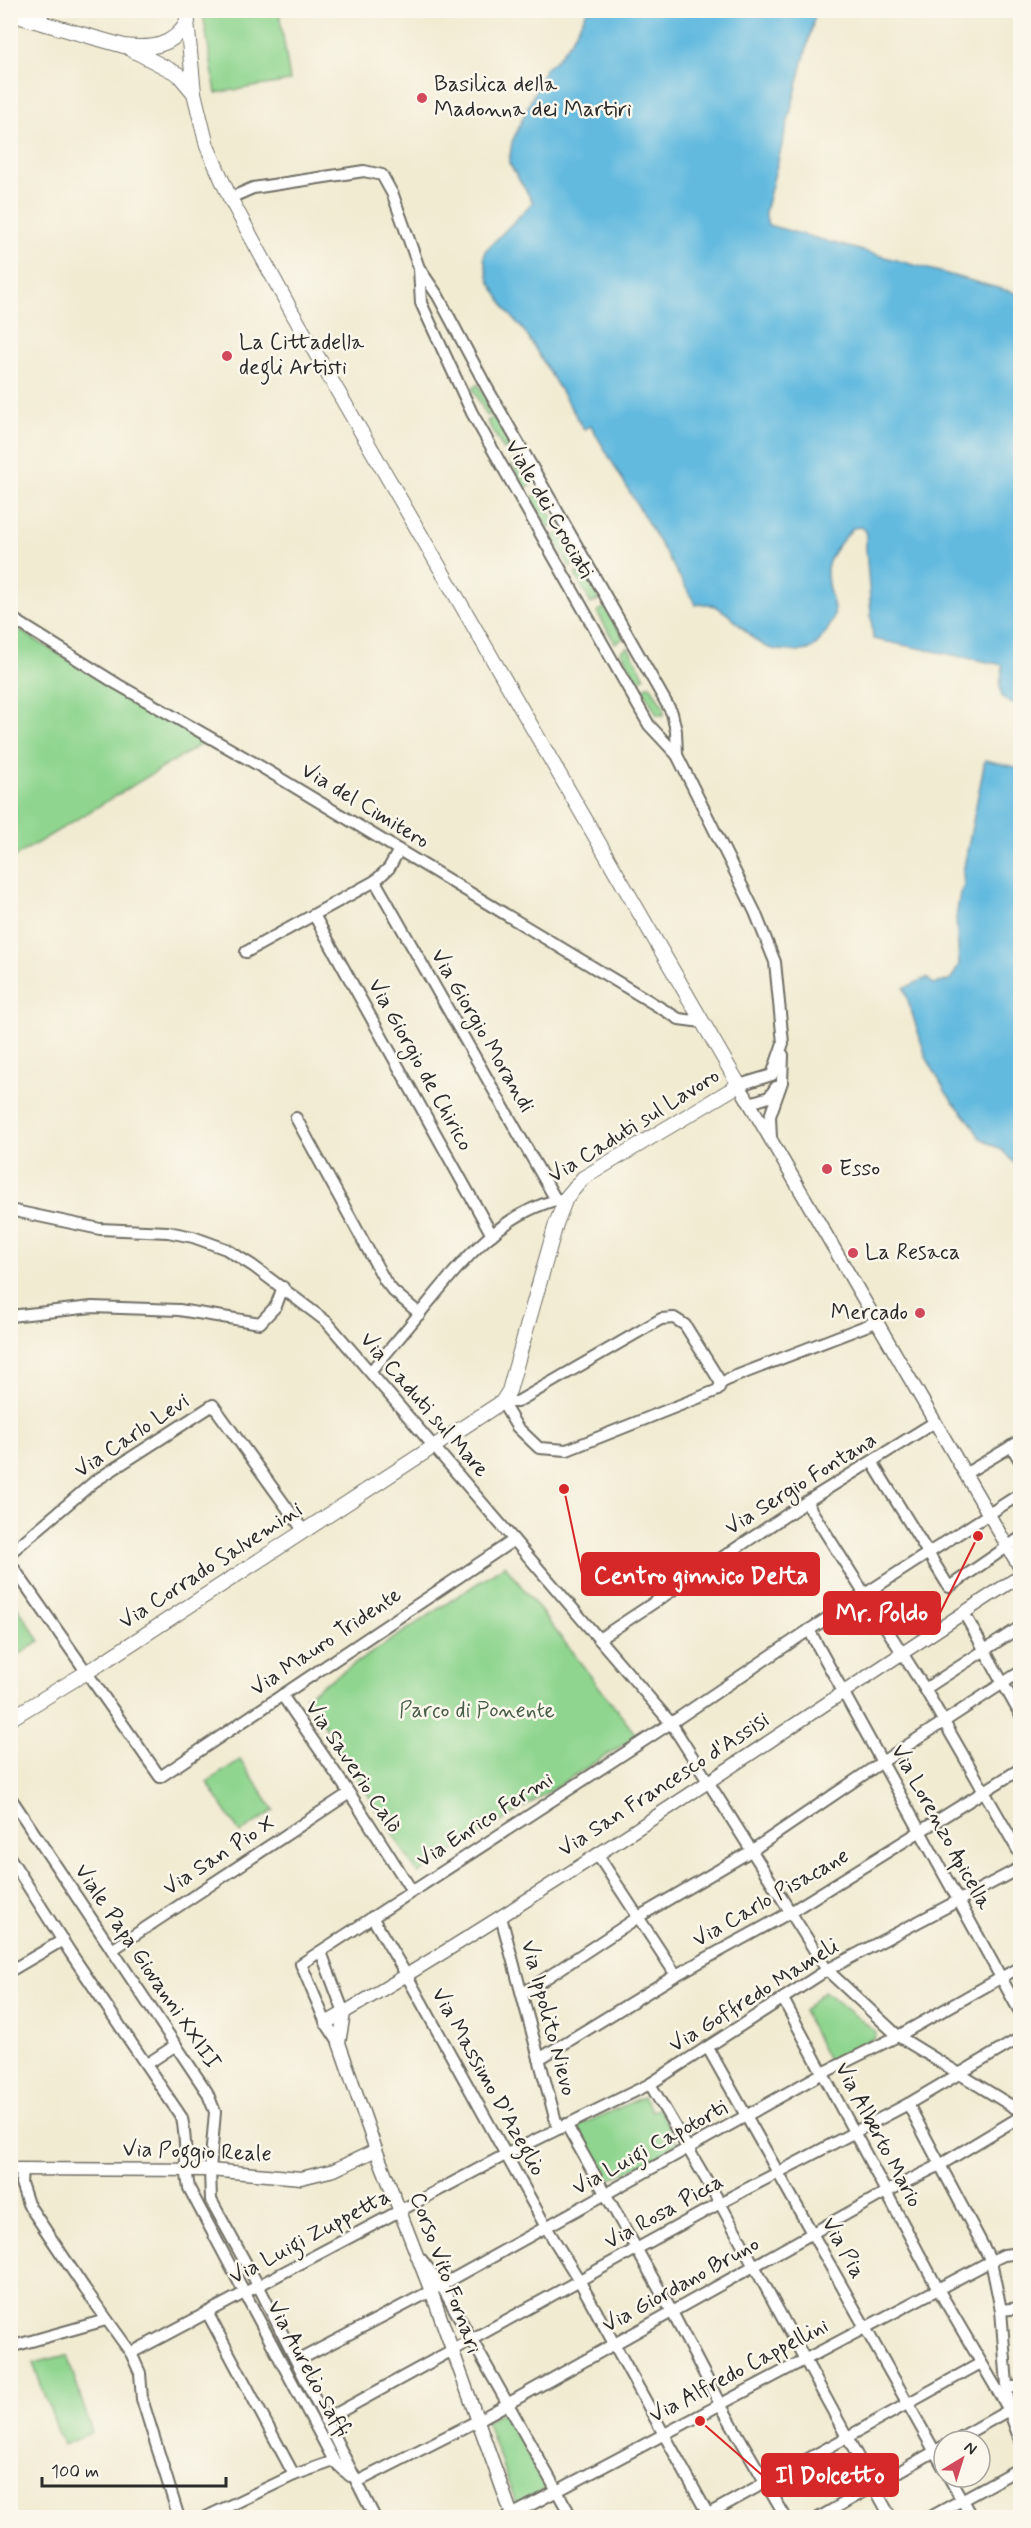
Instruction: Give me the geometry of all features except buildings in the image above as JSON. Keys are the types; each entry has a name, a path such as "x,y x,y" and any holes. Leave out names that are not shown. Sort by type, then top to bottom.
{"main road":[{"path":"10,14 124,46 180,75 194,93"},
{"path":"157,46 173,39 187,16"},
{"path":"187,16 194,93 207,146 230,198 293,314 739,1085"},
{"path":"124,46 157,46 177,49 191,55"},
{"path":"148,58 178,63 191,55"},
{"name":"Via Caduti sul Lavoro","path":"561,1199 583,1178 739,1085"},
{"path":"502,1402 509,1391 561,1199"},
{"name":"Via Corrado Salvemini","path":"10,1719 88,1672 502,1402"}],"street":[{"path":"26,10 88,36"},
{"name":"Viale dei Crociati","path":"230,198 253,188 364,171 382,175 393,195 419,268 438,296 486,386 672,713 676,731 677,755"},
{"name":"Viale dei Crociati","path":"419,268 421,303 472,413 649,725 677,755 750,902 775,962 783,1043 772,1075 739,1085"},
{"name":"Via del Cimitero","path":"10,617 117,684 258,765 679,1019 702,1022"},
{"path":"246,952 375,881 389,868 399,850"},
{"name":"Via Giorgio Morandi","path":"375,881 561,1199"},
{"name":"Via Giorgio de Chirico","path":"314,915 492,1235"},
{"path":"771,1139 771,1116 783,1076 783,1043"},
{"path":"750,1104 769,1097 783,1076"},
{"path":"739,1085 1020,1568"},
{"path":"296,1118 385,1281 420,1314"},
{"name":"Via Caduti sul Lavoro","path":"370,1371 479,1244 516,1216 543,1203 561,1199"},
{"name":"Via Caduti sul Mare","path":"10,1210 100,1229 168,1232 193,1237 226,1249 283,1287 327,1322 670,1724 827,1970 898,2036 1020,2111"},
{"path":"10,1316 92,1307 179,1310 260,1323 276,1306 283,1287"},
{"path":"502,1402 517,1402 661,1319 674,1318 685,1325 721,1383"},
{"path":"502,1402 517,1427 539,1448 567,1450 718,1390 721,1383 876,1322"},
{"name":"Via Carlo Levi","path":"10,1553 95,1481 213,1405 303,1530"},
{"name":"Via Sergio Fontana","path":"599,1639 806,1502 935,1422"},
{"path":"965,1474 1016,1443 1020,1461"},
{"path":"872,1462 949,1587 1020,1538"},
{"name":"Via Enrico Fermi","path":"301,1964 1020,1494"},
{"path":"806,1502 925,1689 1020,1854"},
{"name":"Via Mauro Tridente","path":"88,1672 160,1777 514,1540"},
{"path":"10,1563 88,1672"},
{"name":"Via San Francesco d'Assisi","path":"326,2023 501,1917 1020,1576"},
{"path":"964,1613 1020,1714"},
{"path":"925,1689 1020,1627"},
{"name":"Via Lorenzo Apicella","path":"809,1630 1020,2012"},
{"path":"522,1994 640,1916 751,1851 1020,1672"},
{"name":"Via Saverio Calò","path":"282,1695 356,1803 412,1891"},
{"name":"Via Carlo Pisacane","path":"539,2059 676,1975 789,1913 1020,1769"},
{"name":"Via San Pio X","path":"112,1950 348,1794"},
{"name":"Viale Papa Giovanni XXIII","path":"10,1797 214,2105 210,2170"},
{"path":"597,1854 640,1916 676,1975"},
{"path":"10,1858 182,2118 186,2137 186,2170"},
{"name":"Via Goffredo Mameli","path":"507,2154 650,2084 827,1970 959,1900 1020,1871"},
{"name":"Via Massimo D'Azeglio","path":"372,1917 546,2227 579,2280 707,2516"},
{"name":"Via Ippolito Nievo","path":"501,1917 539,2059 562,2127 637,2249 720,2404 786,2517"},
{"path":"10,1971 63,1940"},
{"path":"321,1952 344,2013"},
{"name":"Corso Vito Fornari","path":"301,1964 326,2023 339,2043 376,2150 416,2252 436,2288 451,2351 510,2516"},
{"name":"Via Luigi Capotorti","path":"297,2361 436,2288 823,2073 898,2036 1020,1967"},
{"name":"Via Alberto Mario","path":"783,1999 938,2289 1010,2410"},
{"name":"Corso Vito Fornari","path":"339,2043 344,2013"},
{"name":"Via Rosa Picca","path":"325,2420 720,2203 908,2104 1020,2038"},
{"path":"147,2064 176,2045"},
{"name":"Via Pia","path":"708,2048 865,2327 932,2438"},
{"path":"650,2084 720,2203 891,2517"},
{"path":"908,2104 991,2261 1001,2310 1010,2410 1020,2440"},
{"name":"Via Giordano Bruno","path":"357,2482 477,2421 754,2266 814,2235 886,2192 940,2165 1020,2117"},
{"name":"Via Poggio Reale","path":"16,2169 210,2170 301,2178 334,2170 376,2150"},
{"name":"Via Luigi Zuppetta","path":"131,2353 507,2154"},
{"path":"16,2169 28,2204 131,2353 140,2373 142,2400 178,2517"},
{"name":"Via Aurelio Saffi","path":"186,2170 189,2188 334,2461 357,2482"},
{"name":"Via Aurelio Saffi","path":"210,2170 211,2200 259,2287 375,2517"},
{"name":"Via Alfredo Cappellini","path":"510,2516 991,2261 1004,2255 1020,2253"},
{"path":"436,2288 472,2339 572,2517"},
{"path":"1001,2310 1020,2308"},
{"path":"208,2314 294,2475"},
{"path":"10,2347 106,2320"},
{"path":"707,2516 981,2363"},
{"path":"1008,2388 1020,2386"},
{"path":"976,2429 1010,2410"},
{"path":"818,2517 932,2453"},
{"path":"204,2517 294,2475 334,2461"},
{"path":"929,2517 1020,2468"},
{"path":"956,2489 972,2517"}],"green space":[{"path":"223,11 279,11 290,81 216,93 203,14"},
{"path":"478,384 493,413 487,416 472,388"},
{"path":"495,417 512,446 504,450 487,421"},
{"path":"519,458 534,483 525,488 511,462"},
{"path":"539,493 556,523 548,528 531,498"},
{"path":"561,533 578,562 570,567 553,537"},
{"path":"583,569 600,599 591,604 575,574"},
{"path":"606,607 624,638 615,643 597,612"},
{"path":"11,625 205,742 11,859"},
{"path":"628,647 645,677 638,681 621,651"},
{"path":"650,685 663,706 664,715 657,715 643,689"},
{"name":"Parco di Ponente","path":"505,1565 637,1736 418,1874 306,1696"},
{"path":"12,1599 40,1641 11,1660 10,1601"},
{"path":"240,1760 274,1810 240,1833 207,1782"},
{"path":"824,1991 876,2032 874,2038 829,2063 803,2011"},
{"path":"643,2097 652,2111 659,2109 679,2146 608,2181 578,2126"},
{"path":"67,2355 92,2432 63,2445 33,2363"},
{"path":"504,2411 549,2488 516,2504 486,2420"}],"water":[{"path":"588,10 816,11 765,212 768,225 1020,294 1020,704 1009,702 1002,697 1000,685 1003,665 873,639 866,531 861,527 853,528 830,560 827,571 829,591 834,605 833,620 818,642 810,649 794,651 769,648 760,644 735,620 717,607 707,604 696,605 591,426 584,429 525,332 508,312 489,281 484,258 485,251 533,202 509,163 512,142 545,69 556,60 570,42"},
{"path":"985,760 1020,768 1020,1169 1002,1150 980,1138 971,1123 947,1094 926,1057 904,988 927,978 933,984 951,980 959,964 956,918 960,893 964,886 963,872"}],"place":[{"name":"Basilica della Madonna dei Martiri","path":"422,98"},
{"name":"La Cittadella degli Artisti","path":"227,356"},
{"name":"Esso","path":"827,1169"},
{"name":"La Resaca","path":"853,1253"},
{"name":"Mercado","path":"920,1313"},
{"name":"Centro ginnico Delta","path":"564,1489"},
{"name":"Mr. Poldo","path":"978,1536"},
{"name":"Il Dolcetto","path":"700,2421"}]}
